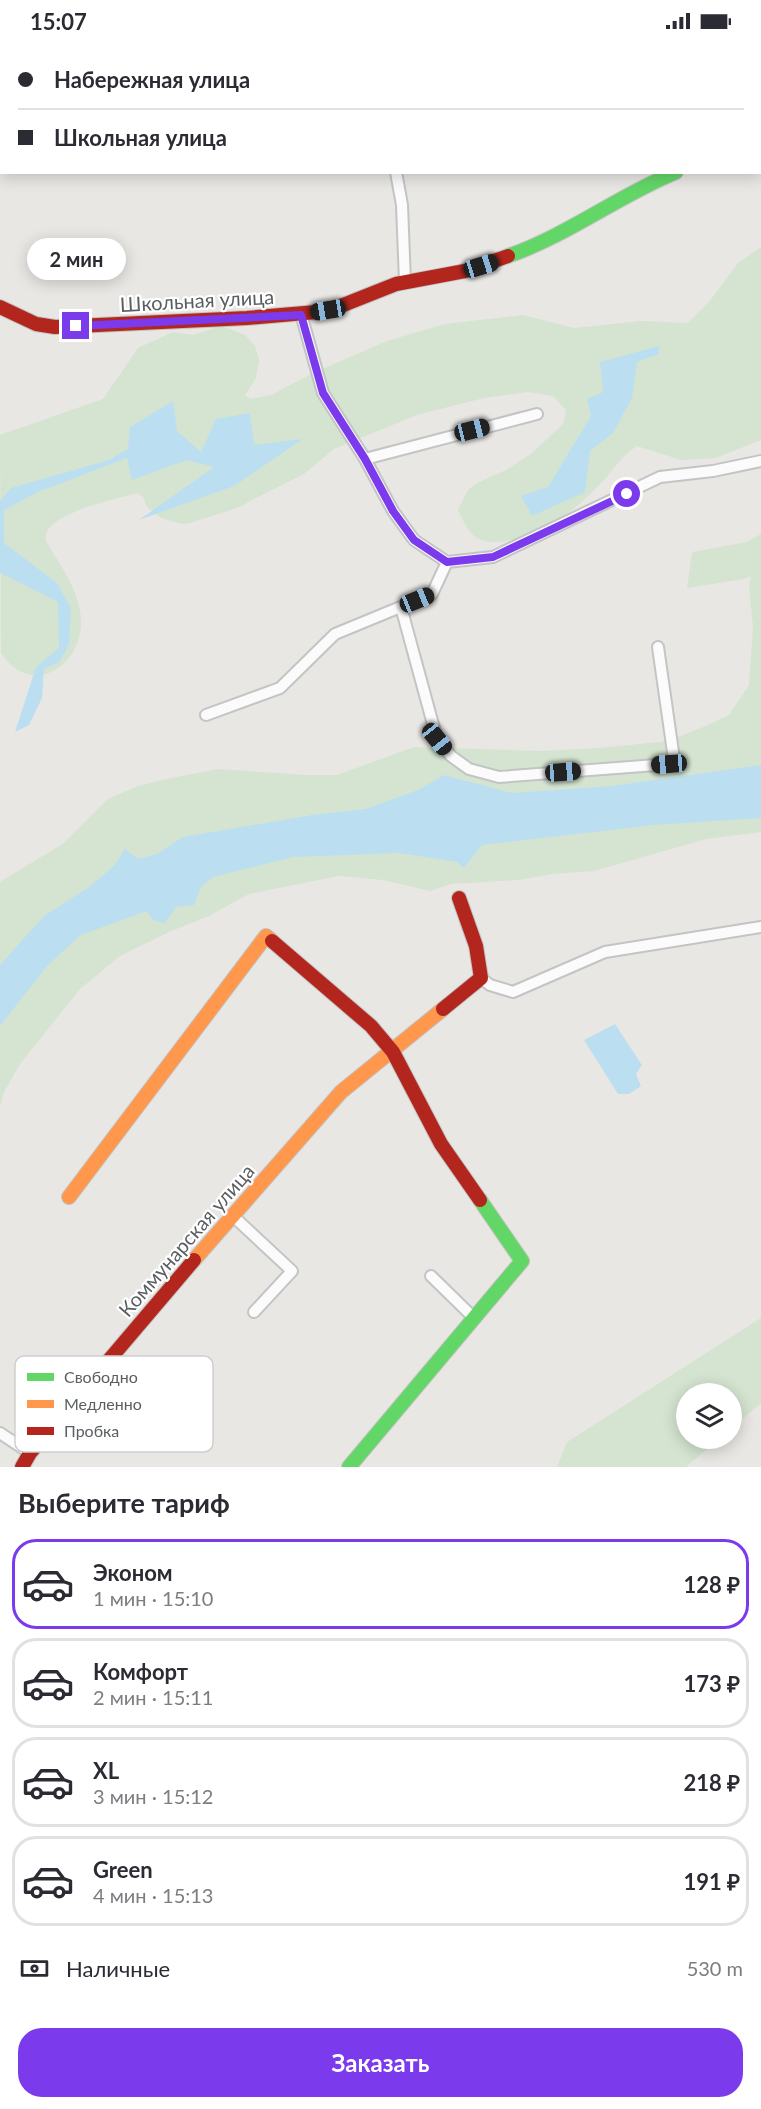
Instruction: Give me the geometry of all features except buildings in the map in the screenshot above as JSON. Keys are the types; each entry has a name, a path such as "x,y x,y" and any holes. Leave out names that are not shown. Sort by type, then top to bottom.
{"street":[{"path":"396,174 402,205 405,282"},
{"name":"Школьная улица","path":"0,307 36,324 55,327 301,315 328,310 405,282 465,271 531,248 561,234 647,184 671,174"},
{"path":"301,315 323,393 365,459 393,511 414,540 447,562 493,557 660,477 713,471 761,461"},
{"path":"365,459 537,414"},
{"path":"206,715 280,688 335,634 432,594 447,562"},
{"path":"401,607 437,739 451,756 470,769 499,777 669,764 674,759 658,647"},
{"path":"459,898 476,946 481,978 489,985 513,992 605,952 761,927"},
{"path":"69,1197 266,936 371,1026 393,1052 441,1144 522,1261 349,1467"},
{"name":"Коммунарская улица","path":"113,1356 341,1092 393,1052 481,978"},
{"path":"233,1216 292,1271 254,1312"},
{"path":"431,1276 474,1318"},
{"path":"0,1433 15,1443"},
{"name":"Коммунарская улица","path":"22,1467 30,1453"}],"green space":[{"path":"761,247 761,440 716,458 681,460 637,446 584,500 560,519 535,533 496,542 488,542 475,537 458,510 468,490 532,453 563,424 566,410 553,396 528,392 484,398 417,415 334,449 304,474 237,508 190,523 182,524 161,518 147,507 143,497 137,493 114,499 67,516 47,531 46,541 75,592 81,615 78,642 71,655 61,666 38,675 25,673 12,666 1,653 0,435 103,399 138,348 173,332 193,335 222,326 245,335 255,346 259,360 256,378 245,395 250,399 271,395 315,372 387,341 445,324 523,315 574,328 641,321 688,323 709,302 738,263"},
{"path":"761,534 761,832 706,839 594,871 553,874 519,880 451,884 430,891 383,880 339,876 249,894 209,916 169,932 120,956 80,989 20,1064 4,1092 0,1107 0,882 64,843 108,799 138,786 218,769 337,775 414,747 544,751 600,748 668,741 708,725 729,715 749,685 753,627 749,587 751,576 687,588 692,552 747,542"},
{"path":"761,1318 761,1403 742,1419 742,1383 676,1383 676,1449 707,1449 686,1467 557,1467 567,1442"}],"water":[{"path":"659,346 659,354 637,362 632,398 613,433 590,451 585,492 532,516 521,496 548,487 591,416 587,399 603,392 600,362"},
{"path":"173,401 177,431 201,452 216,419 250,413 254,445 303,439 234,486 139,520 214,467 187,460 132,480 127,458 38,492 4,510 4,543 57,583 71,608 69,645 59,662 44,669 42,698 29,725 15,732 36,667 59,648 58,602 0,573 0,501 11,488 109,460 128,449 130,427"},
{"path":"761,765 761,818 654,825 482,845 464,868 457,862 399,853 293,857 213,877 201,887 194,905 176,907 165,923 153,920 147,911 81,935 47,966 0,1026 0,965 44,916 89,887 114,866 125,849 138,859 157,854 183,837 312,815 366,809 418,790 444,775 512,793 612,786"},
{"path":"615,1024 642,1065 636,1074 641,1086 629,1094 618,1094 584,1040"}],"traffic: fast":[{"path":"508,256 572,227 634,192 672,174"},
{"path":"349,1467 522,1261 480,1200"}],"traffic: slow":[{"path":"69,1197 266,936 272,941"},
{"path":"194,1260 341,1092 443,1009"}],"traffic: jam":[{"path":"0,307 36,324 55,327 247,318 328,311 396,284 465,271 508,256"},
{"path":"443,1009 481,978 476,946 459,898"},
{"path":"272,941 371,1026 393,1052 441,1144 480,1200"},
{"path":"112,1356 194,1260"},
{"path":"22,1467 31,1452"}],"route":[{"path":"76,326 301,315 323,393 365,459 393,511 414,540 447,562 493,557 627,494"}]}
